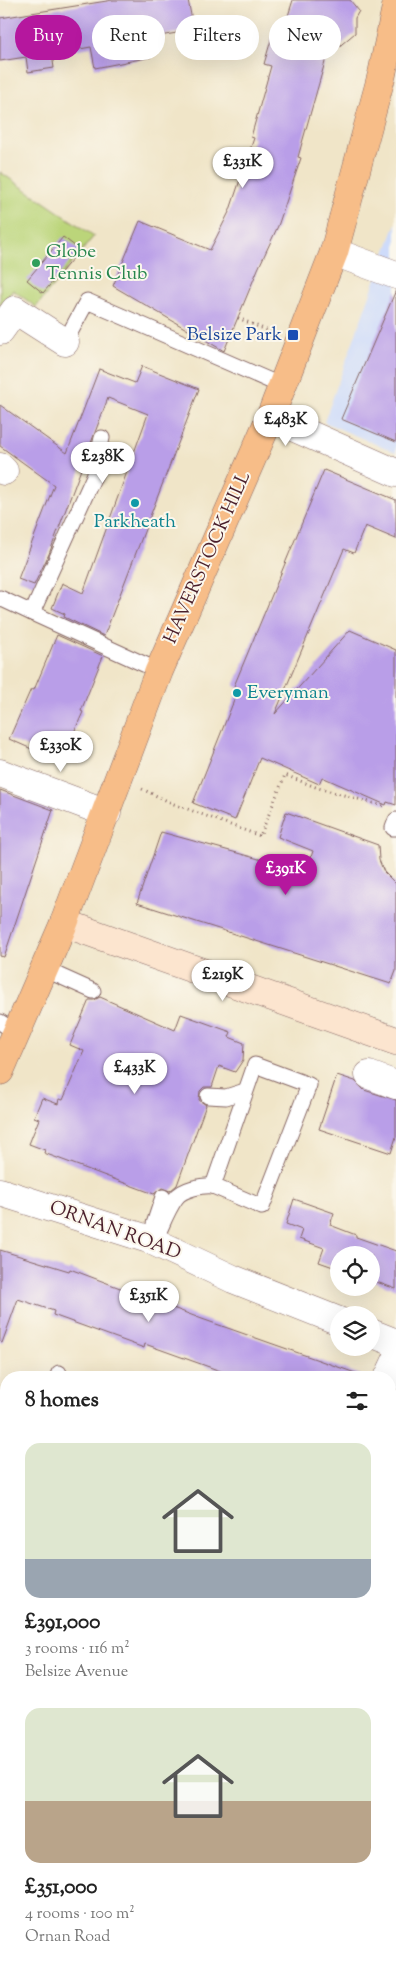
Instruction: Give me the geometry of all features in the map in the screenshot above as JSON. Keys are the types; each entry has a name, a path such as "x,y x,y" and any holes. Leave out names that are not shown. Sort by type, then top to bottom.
{"main road":[{"name":"HAVERSTOCK HILL","path":"0,1071 8,1028 44,969 64,923 159,671 271,415 334,252 382,74 396,8"}],"street":[{"path":"334,252 396,275"},
{"path":"0,331 15,310 65,342"},
{"path":"271,415 295,428 396,473"},
{"path":"0,773 106,812"},
{"path":"64,923 396,1041"},
{"path":"369,1075 396,1085"},
{"name":"ORNAN ROAD","path":"0,1192 151,1240 233,1279 330,1317"},
{"path":"380,1337 396,1343"}],"lane":[{"path":"65,342 87,300 282,386"},
{"path":"32,613 99,465 97,459 102,438"},
{"path":"0,598 159,671"},
{"path":"396,820 393,828 396,828"},
{"path":"44,969 93,991"},
{"path":"151,1240 176,1196 204,1185 213,1186 262,1207 309,1085 255,1065 213,1186"},
{"path":"208,1096 226,1097 245,1091"},
{"path":"151,1240 163,1197"}],"path":[{"path":"238,318 273,332"},
{"path":"137,786 174,804 260,836 285,775 318,788 387,807"}],"shaded area":[{"path":"396,223 396,453 324,422"}],"green space":[{"name":"Globe Tennis Club","path":"0,172 94,236 36,307 13,290 0,307"}],"building":[{"path":"113,0 188,0 191,15 175,15 175,33 165,35 165,15 92,15 92,52 91,47 82,49 82,15 19,15"},
{"path":"293,0 350,0 359,11 355,18 355,33 341,45 341,15 288,15"},
{"path":"15,16 15,59 0,61 0,18"},
{"path":"269,47 269,60 326,60 298,157 301,158 278,226 224,351 113,286 140,221 210,250 230,210 254,138 251,137 271,66 264,64"},
{"path":"26,60 53,60 54,68 28,72"},
{"path":"93,60 136,60 95,68"},
{"path":"63,237 80,250 43,293 27,280"},
{"path":"396,290 396,442 341,419"},
{"path":"142,366 199,389 104,636 64,617 65,614 52,608 62,583 83,593 148,414 108,398 49,554 34,585 18,579 54,485 0,446 0,405 67,453 99,369 135,383"},
{"path":"324,470 396,500 396,539 365,526 354,553 344,549 275,714 350,630 396,650 396,805 387,802 386,805 322,777 319,784 260,758 235,820 193,803 239,688 234,686"},
{"path":"57,635 103,656 81,711 83,712 61,762 9,739 31,689 34,690"},
{"path":"0,790 53,810 4,957 0,956"},
{"path":"286,812 378,845 379,860 384,872 396,884 396,971 391,984 137,903 161,832 306,872 313,851 278,837"},
{"path":"100,997 175,1030 181,1014 231,1032 229,1037 244,1043 243,1060 235,1072 219,1066 212,1087 204,1087 200,1091 199,1100 206,1105 177,1185 170,1191 162,1188 154,1194 44,1153 45,1150 29,1144 39,1119 34,1117 42,1098 58,1104 59,1099 63,1100 84,1051 70,1045 89,1000"},
{"path":"337,1075 355,1081 364,1090 396,1100 396,1137 391,1153 319,1129"},
{"path":"294,1199 334,1213 330,1225 356,1235 356,1237 396,1251 396,1289 380,1283 380,1246 330,1246 330,1266 319,1262 324,1248 299,1239 302,1230 286,1224"},
{"path":"0,1250 69,1271 70,1269 202,1319 350,1371 220,1371 145,1344 144,1348 53,1315 54,1311 18,1299 2,1343 0,1342"}],"place":[{"name":"Globe Tennis Club","path":"36,263"},
{"name":"Belsize Park","path":"293,335"},
{"name":"Parkheath","path":"135,503"},
{"name":"Everyman","path":"237,693"}]}
